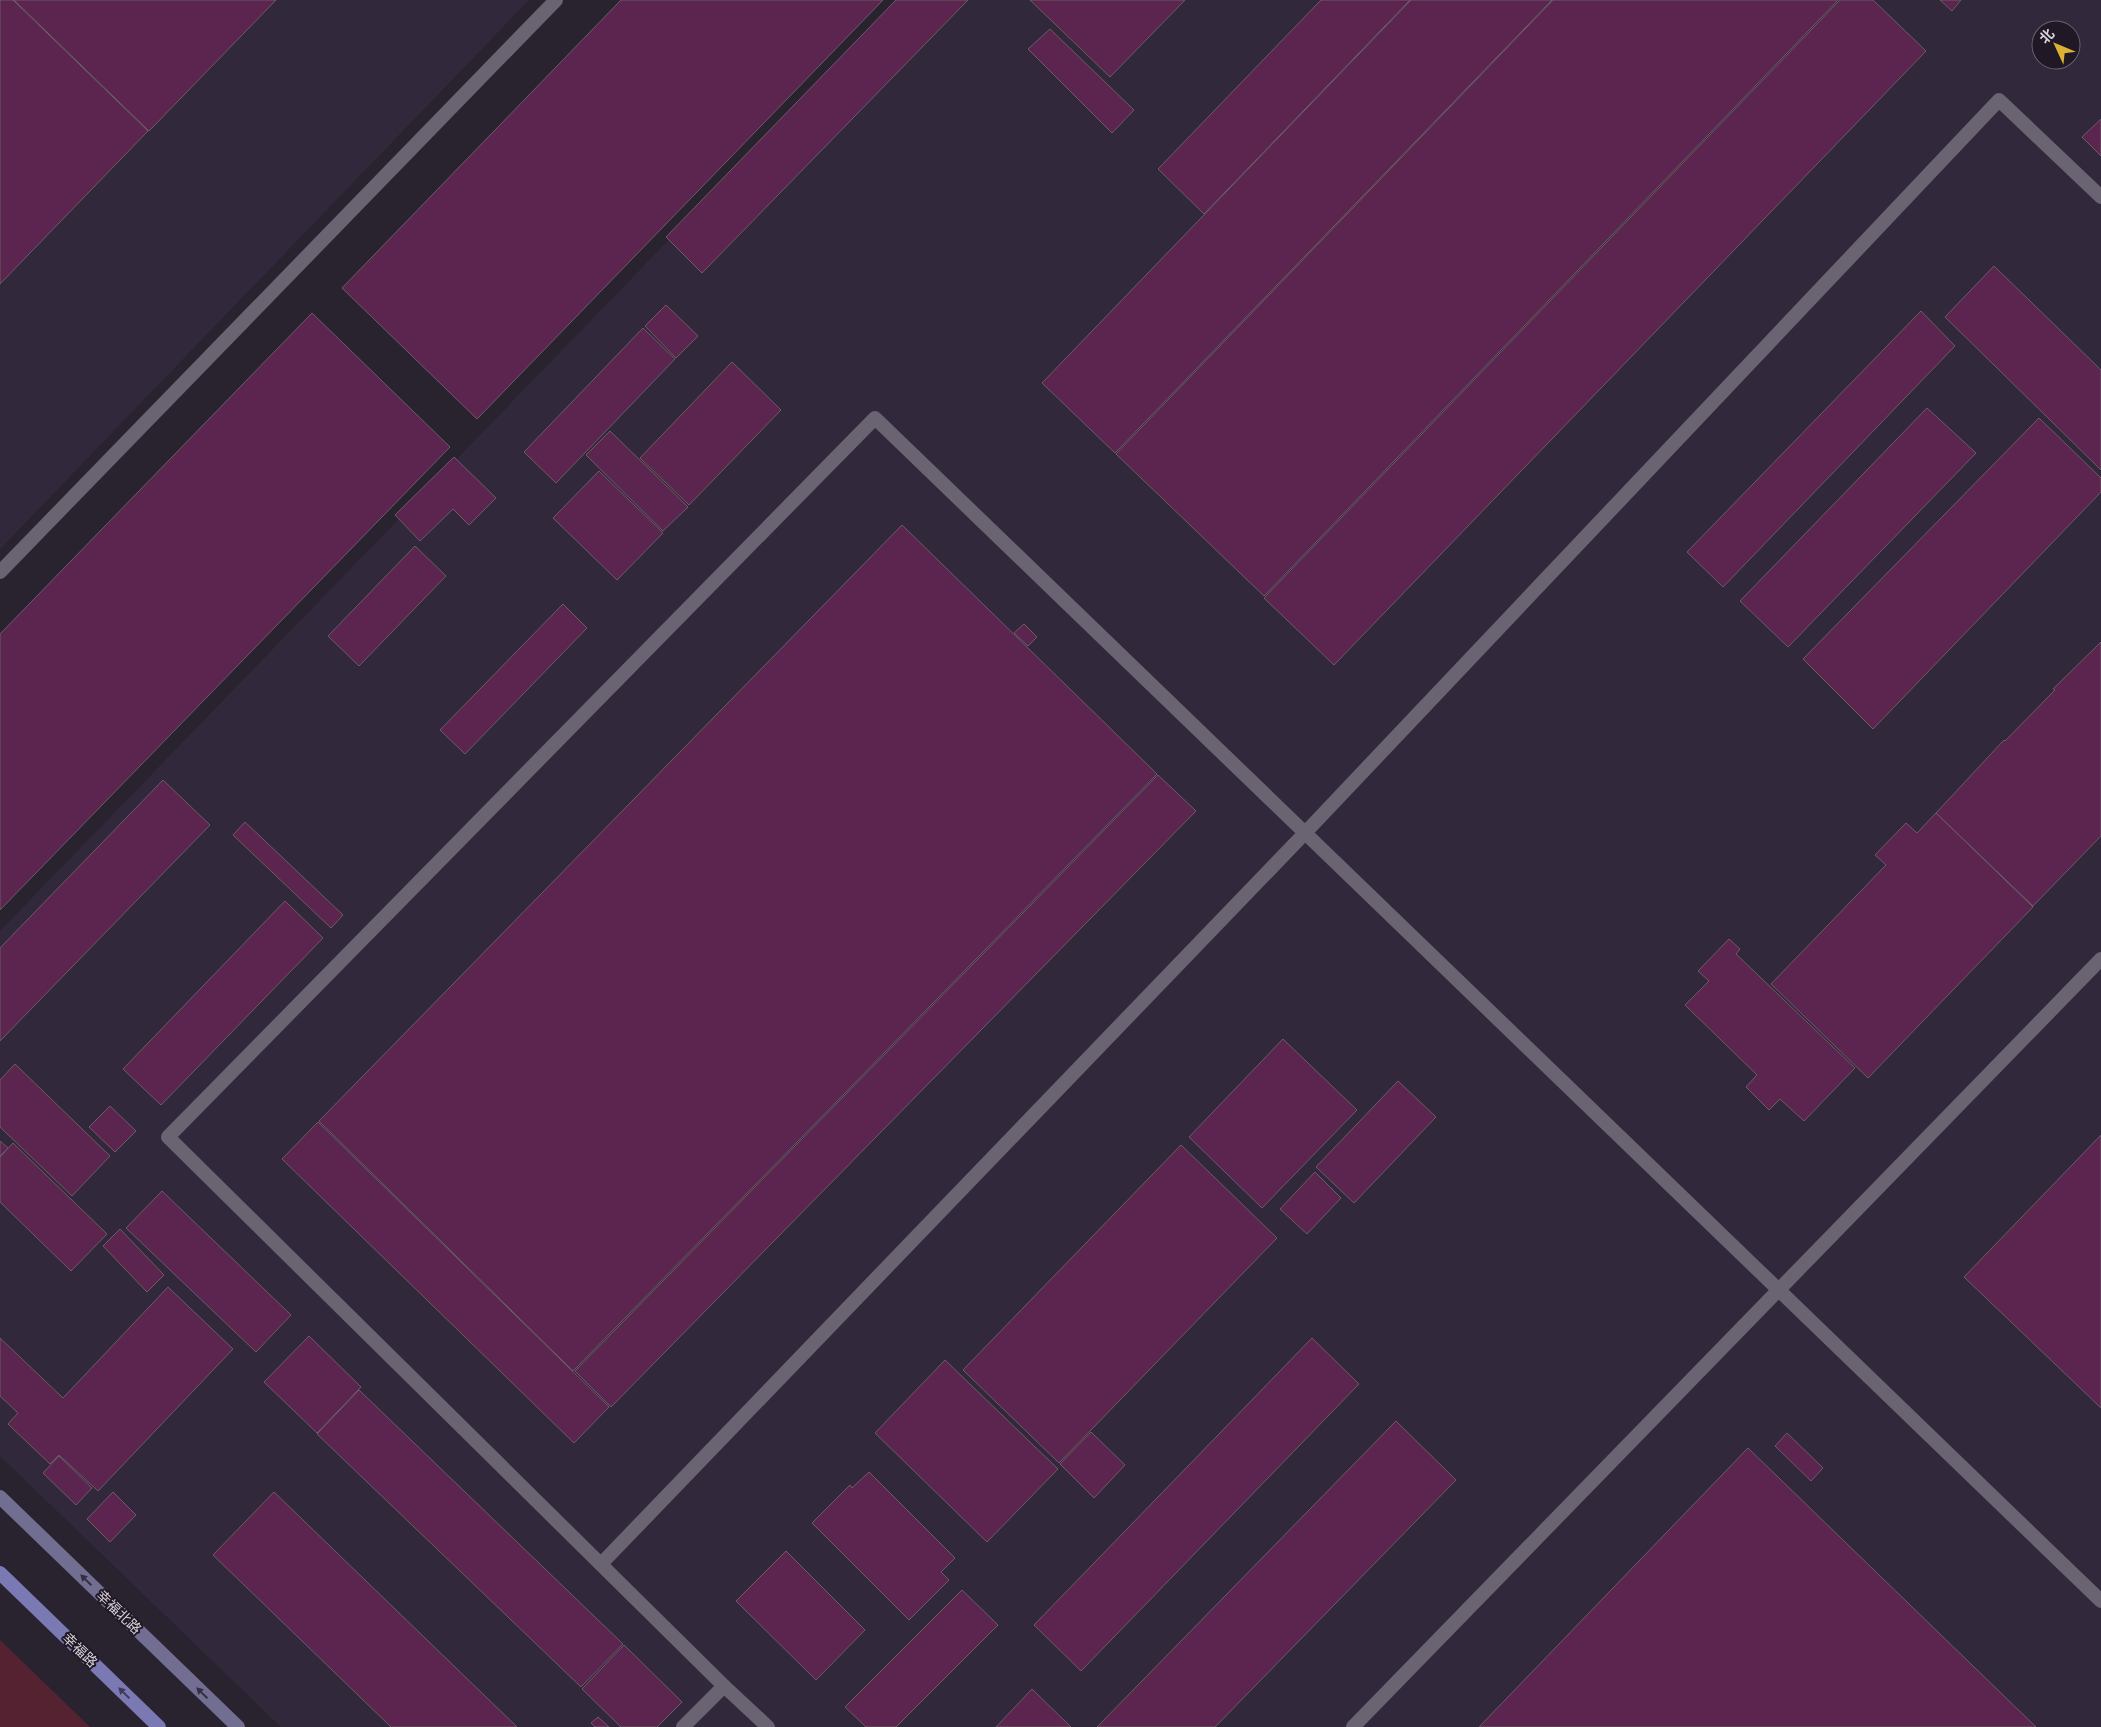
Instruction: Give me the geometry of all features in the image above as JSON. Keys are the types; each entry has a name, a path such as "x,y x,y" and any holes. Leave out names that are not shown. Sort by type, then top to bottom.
{"main road":[{"name":"幸福北路","path":"0,1497 238,1727"},
{"name":"幸福路","path":"0,1573 159,1727"}],"street":[{"path":"0,572 556,0"},
{"path":"601,1564 1305,833 1999,100 2101,197"},
{"path":"768,1727 724,1686 168,1137 875,418 2101,1601"},
{"path":"1353,1727 2101,959"},
{"path":"683,1727 724,1686"}],"shaded area":[{"path":"0,0 529,0 0,549"},
{"path":"901,0 2101,0 2101,1727 281,1727 0,1456 0,931"},
{"path":"0,1640 90,1727 0,1727"}],"building":[{"path":"0,0 13,0 148,131 0,284"},
{"path":"14,0 276,0 149,131"},
{"path":"621,0 883,0 477,419 342,288"},
{"path":"896,0 968,0 702,273 666,237"},
{"path":"1030,0 1185,0 1110,77"},
{"path":"1321,0 1410,0 1204,214 1158,169"},
{"path":"1411,0 1552,0 1115,453 1042,383"},
{"path":"1553,0 1838,0 1264,596 1116,454"},
{"path":"1840,0 1873,0 1926,51 1334,665 1264,598"},
{"path":"1940,0 1961,0 1952,11"},
{"path":"1050,29 1134,110 1112,133 1028,49"},
{"path":"2101,119 2101,156 2082,137"},
{"path":"1994,266 2101,370 2101,470 1945,317"},
{"path":"666,305 698,336 676,358 645,326"},
{"path":"1921,311 1955,346 1723,587 1687,552"},
{"path":"312,313 450,447 0,910 0,634"},
{"path":"643,328 675,359 556,483 524,452"},
{"path":"732,362 781,410 689,505 640,458"},
{"path":"1927,408 1976,453 1788,647 1740,601"},
{"path":"2039,418 2101,478 2101,492 1873,729 1803,659"},
{"path":"610,431 688,507 663,531 586,455"},
{"path":"454,457 496,498 469,525 453,509 420,541 395,515"},
{"path":"599,471 663,533 617,580 553,518"},
{"path":"902,525 1157,774 573,1371 319,1121"},
{"path":"415,546 446,576 359,666 328,636"},
{"path":"563,604 587,628 465,754 440,730"},
{"path":"1024,624 1037,637 1028,646 1014,633"},
{"path":"2101,642 2101,836 2033,906 1936,813 2004,740 2055,690 2053,689"},
{"path":"1158,775 1196,811 611,1407 575,1371"},
{"path":"163,780 210,825 0,1041 0,948"},
{"path":"1936,813 2033,907 1868,1078 1771,984 1886,865 1875,855 1906,823 1917,833"},
{"path":"245,822 343,915 331,928 233,835"},
{"path":"285,901 323,938 161,1105 123,1069"},
{"path":"1729,939 1740,949 1736,954 1855,1068 1804,1121 1780,1099 1769,1110 1746,1087 1757,1075 1685,1005 1709,981 1698,971"},
{"path":"1283,1039 1357,1110 1262,1208 1189,1137"},
{"path":"15,1064 110,1156 72,1196 0,1127 0,1080"},
{"path":"1398,1081 1436,1117 1354,1203 1316,1167"},
{"path":"110,1106 136,1131 115,1152 89,1127"},
{"path":"318,1122 609,1407 574,1443 282,1159"},
{"path":"2101,1135 2101,1408 1964,1277"},
{"path":"0,1141 8,1148 0,1156"},
{"path":"13,1143 107,1234 71,1271 0,1202 0,1157"},
{"path":"1181,1145 1277,1238 1059,1463 963,1370"},
{"path":"1315,1172 1341,1198 1307,1234 1280,1209"},
{"path":"162,1191 291,1315 256,1352 126,1228"},
{"path":"120,1229 164,1275 147,1292 103,1246"},
{"path":"168,1287 233,1349 98,1491 59,1455 50,1464 8,1424 18,1413 0,1396 0,1338 63,1398"},
{"path":"309,1336 361,1387 317,1433 264,1382"},
{"path":"1312,1338 1359,1384 1081,1671 1034,1625"},
{"path":"945,1360 1058,1469 987,1542 875,1433"},
{"path":"359,1390 623,1644 581,1687 317,1434"},
{"path":"1396,1421 1456,1480 1215,1727 1097,1727"},
{"path":"1091,1432 1125,1465 1094,1498 1060,1464"},
{"path":"1787,1433 1823,1468 1811,1481 1775,1446"},
{"path":"1748,1448 2036,1727 1479,1727"},
{"path":"59,1456 92,1488 76,1505 43,1473"},
{"path":"869,1472 955,1558 941,1572 949,1580 909,1620 812,1523 850,1485 852,1488"},
{"path":"113,1492 136,1515 110,1542 87,1519"},
{"path":"274,1492 517,1727 391,1727 213,1555"},
{"path":"786,1551 865,1630 816,1680 736,1601"},
{"path":"962,1590 998,1625 896,1727 866,1727 845,1707"},
{"path":"624,1645 682,1702 657,1727 621,1727 582,1689"},
{"path":"1032,1689 1071,1727 996,1727"},
{"path":"598,1717 609,1727 595,1727 591,1723"}]}
